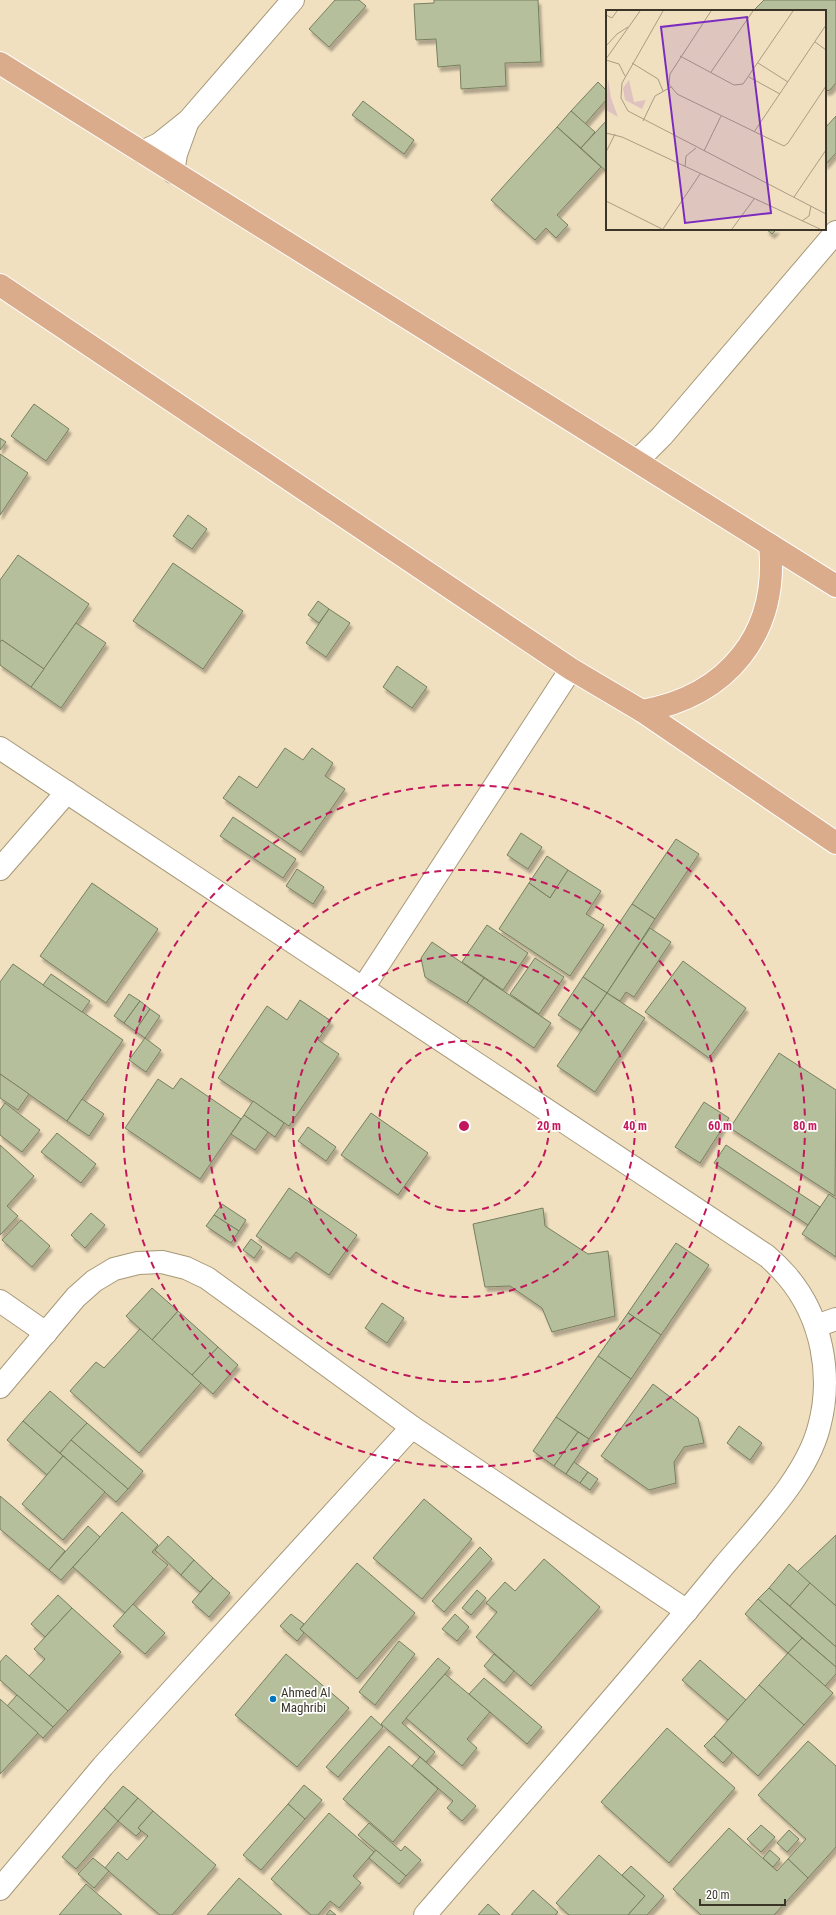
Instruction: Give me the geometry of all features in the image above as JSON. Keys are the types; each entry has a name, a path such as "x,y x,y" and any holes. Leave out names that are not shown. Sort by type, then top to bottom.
{"main road":[{"path":"0,63 836,586"},
{"path":"0,285 571,669 642,711 836,843"},
{"path":"642,711 663,708 702,691 719,678 746,650 760,625 768,602 772,570 770,544"}],"street":[{"path":"142,152 159,144 189,120 293,0"},
{"path":"173,172 176,154 189,120"},
{"path":"643,464 662,436 836,232"},
{"path":"363,988 571,669"},
{"path":"0,748 767,1256 787,1276 796,1288 804,1300 816,1326 824,1360 825,1394 819,1428 807,1460 788,1488 687,1612 425,1915"},
{"path":"0,869 66,792"},
{"path":"0,1387 76,1297 94,1280 114,1269 138,1263 162,1262 186,1268 207,1278 412,1427 687,1612"},
{"path":"0,1301 46,1333"},
{"path":"816,1326 836,1319"},
{"path":"0,1889 103,1766 412,1427"}],"building":[{"path":"335,0 359,0 366,6 329,47 309,29"},
{"path":"434,0 538,0 541,62 505,63 506,86 461,89 460,65 438,67 436,39 416,40 414,4 434,3"},
{"path":"764,0 836,0 836,83 830,90 826,91 826,10 754,10"},
{"path":"598,82 606,90 606,100 585,124 571,111"},
{"path":"363,101 414,140 404,154 352,115"},
{"path":"571,111 595,132 581,148 557,127"},
{"path":"836,116 836,153 826,164 826,127"},
{"path":"606,121 606,171 581,148"},
{"path":"557,127 601,167 557,215 568,225 556,238 546,228 535,240 491,200"},
{"path":"767,230 776,230 772,234"},
{"path":"34,404 69,429 46,461 11,436"},
{"path":"0,438 6,442 0,450"},
{"path":"0,454 28,473 0,515"},
{"path":"188,515 207,529 192,549 173,536"},
{"path":"18,555 89,604 44,669 2,640 0,642 0,580"},
{"path":"173,563 243,611 203,669 133,621"},
{"path":"318,601 329,609 319,623 308,615"},
{"path":"329,609 350,623 326,657 306,643"},
{"path":"76,623 106,643 61,708 31,687"},
{"path":"2,640 44,669 31,687 0,665 0,642"},
{"path":"397,666 427,687 412,708 383,687"},
{"path":"285,748 303,760 312,748 333,763 325,776 345,789 301,852 223,798 239,776 257,788"},
{"path":"233,817 296,859 283,878 220,836"},
{"path":"521,833 542,847 528,869 507,855"},
{"path":"676,839 699,854 655,919 632,904"},
{"path":"547,856 568,870 550,898 529,883"},
{"path":"297,869 324,887 313,904 286,886"},
{"path":"568,870 601,891 586,914 604,925 570,976 499,929 529,883 550,898"},
{"path":"92,883 158,929 106,1003 40,956"},
{"path":"632,904 655,919 607,993 583,977"},
{"path":"487,925 528,953 503,990 462,962"},
{"path":"650,928 671,942 634,997 626,992 620,1001 607,993"},
{"path":"432,942 484,978 467,1003 425,977 421,958"},
{"path":"535,958 564,977 539,1014 510,994"},
{"path":"683,961 746,1008 709,1058 645,1012"},
{"path":"13,964 123,1040 67,1121 0,1074 0,982"},
{"path":"51,974 90,1001 82,1012 43,985"},
{"path":"583,977 607,993 581,1030 558,1015"},
{"path":"484,978 551,1023 534,1048 467,1003"},
{"path":"607,993 645,1018 595,1092 557,1066"},
{"path":"129,994 140,1001 124,1023 114,1016"},
{"path":"300,1000 331,1021 318,1040 339,1054 289,1126 218,1078 267,1006 287,1020"},
{"path":"140,1001 150,1009 135,1031 124,1023"},
{"path":"150,1009 160,1016 145,1038 135,1031"},
{"path":"145,1038 161,1050 146,1072 129,1060"},
{"path":"779,1053 836,1090 835,1196 730,1128"},
{"path":"0,1074 29,1094 18,1110 0,1098"},
{"path":"181,1078 241,1119 200,1179 125,1128 158,1079 173,1089"},
{"path":"82,1099 104,1114 89,1136 67,1121"},
{"path":"253,1101 284,1123 275,1137 244,1115"},
{"path":"704,1102 729,1118 700,1163 675,1147"},
{"path":"5,1103 40,1130 22,1152 0,1135 0,1110"},
{"path":"371,1113 428,1153 398,1195 341,1155"},
{"path":"244,1115 268,1132 255,1150 231,1134"},
{"path":"308,1127 336,1147 326,1161 298,1141"},
{"path":"57,1133 96,1164 81,1183 41,1152"},
{"path":"0,1145 34,1176 7,1206 18,1216 0,1235"},
{"path":"726,1145 820,1207 808,1225 714,1163"},
{"path":"289,1188 357,1235 329,1275 296,1252 290,1259 256,1236"},
{"path":"829,1194 836,1199 836,1257 802,1234"},
{"path":"222,1204 246,1220 239,1231 214,1215"},
{"path":"543,1208 545,1226 588,1254 608,1251 615,1316 552,1332 542,1308 510,1286 485,1287 473,1224"},
{"path":"91,1213 105,1225 85,1248 71,1235"},
{"path":"214,1215 239,1231 231,1243 206,1226"},
{"path":"21,1220 50,1246 32,1267 2,1240"},
{"path":"251,1239 262,1247 254,1258 243,1250"},
{"path":"676,1243 709,1265 661,1335 628,1313"},
{"path":"152,1288 178,1311 152,1340 126,1316"},
{"path":"382,1303 404,1318 387,1343 365,1328"},
{"path":"178,1311 218,1347 192,1375 152,1340"},
{"path":"628,1313 661,1335 631,1379 598,1356"},
{"path":"140,1329 201,1383 139,1453 70,1391 96,1362 104,1368"},
{"path":"218,1347 238,1365 213,1394 192,1375"},
{"path":"598,1356 631,1379 589,1439 556,1417"},
{"path":"653,1384 698,1418 704,1443 684,1447 674,1462 676,1483 649,1490 601,1456"},
{"path":"50,1391 87,1423 60,1453 23,1421"},
{"path":"556,1417 578,1432 554,1466 533,1451"},
{"path":"23,1421 63,1456 47,1475 7,1440"},
{"path":"87,1423 143,1471 128,1489 71,1440"},
{"path":"739,1426 762,1443 750,1460 727,1443"},
{"path":"578,1432 589,1439 566,1474 554,1466"},
{"path":"71,1440 128,1489 116,1502 60,1453"},
{"path":"63,1456 105,1492 63,1540 22,1504"},
{"path":"574,1462 588,1472 580,1483 566,1474"},
{"path":"588,1472 598,1479 590,1490 580,1483"},
{"path":"0,1496 65,1551 49,1570 0,1529"},
{"path":"424,1499 472,1539 422,1599 373,1558"},
{"path":"122,1512 158,1545 152,1552 168,1565 125,1613 73,1567"},
{"path":"88,1526 100,1537 61,1580 49,1570"},
{"path":"836,1535 836,1606 797,1572"},
{"path":"168,1536 194,1560 181,1575 155,1550"},
{"path":"480,1547 492,1559 444,1612 432,1601"},
{"path":"544,1559 600,1607 531,1686 476,1637 497,1612 486,1603 505,1582 515,1591"},
{"path":"194,1560 213,1578 200,1592 181,1575"},
{"path":"357,1563 415,1613 357,1679 300,1629"},
{"path":"789,1564 810,1583 790,1606 769,1588"},
{"path":"213,1578 230,1593 209,1617 192,1602"},
{"path":"810,1583 836,1606 836,1647 790,1606"},
{"path":"769,1588 836,1647 836,1667 758,1599"},
{"path":"477,1590 486,1598 471,1615 462,1608"},
{"path":"58,1595 72,1608 45,1637 31,1624"},
{"path":"758,1599 802,1638 788,1653 745,1614"},
{"path":"133,1604 165,1633 145,1654 113,1626"},
{"path":"72,1608 121,1652 68,1711 29,1676 45,1659 34,1649"},
{"path":"291,1614 304,1624 300,1629 304,1633 297,1641 280,1626"},
{"path":"455,1614 469,1627 457,1641 442,1629"},
{"path":"802,1638 836,1667 836,1674 825,1686 788,1653"},
{"path":"399,1641 415,1654 375,1705 359,1692"},
{"path":"788,1653 833,1693 804,1725 759,1685"},
{"path":"286,1654 349,1708 297,1767 235,1715"},
{"path":"494,1654 514,1671 504,1683 484,1666"},
{"path":"6,1655 68,1711 53,1727 0,1680 0,1662"},
{"path":"438,1658 450,1668 402,1723 435,1752 426,1762 381,1724"},
{"path":"700,1660 746,1700 728,1720 682,1680"},
{"path":"445,1674 490,1712 467,1739 477,1748 462,1766 406,1718"},
{"path":"484,1678 542,1727 527,1744 469,1694"},
{"path":"759,1685 804,1725 758,1776 714,1736"},
{"path":"17,1695 53,1727 43,1738 7,1706"},
{"path":"0,1699 38,1733 0,1774"},
{"path":"371,1716 383,1727 338,1777 326,1767"},
{"path":"667,1728 735,1788 669,1863 601,1802"},
{"path":"714,1736 732,1753 723,1763 704,1746"},
{"path":"808,1741 836,1766 836,1847 808,1878 788,1859 806,1839 758,1795"},
{"path":"389,1746 438,1789 393,1842 343,1799"},
{"path":"420,1757 476,1806 462,1821 447,1808 453,1801 412,1766"},
{"path":"304,1785 322,1800 305,1819 288,1804"},
{"path":"123,1786 138,1798 118,1821 104,1808"},
{"path":"138,1798 153,1811 138,1828 141,1831 136,1836 118,1821"},
{"path":"288,1804 305,1819 261,1870 243,1855"},
{"path":"104,1808 118,1821 76,1869 62,1857"},
{"path":"153,1811 216,1865 172,1915 160,1915 105,1868 118,1852 127,1860 148,1836 138,1828"},
{"path":"329,1813 374,1852 353,1876 361,1883 339,1908 330,1901 318,1915 311,1915 271,1879"},
{"path":"369,1823 401,1851 405,1846 421,1860 406,1876 358,1835"},
{"path":"761,1825 775,1837 761,1852 747,1839"},
{"path":"729,1828 777,1871 788,1859 808,1878 774,1915 701,1915 673,1889"},
{"path":"789,1830 799,1839 787,1852 777,1843"},
{"path":"376,1850 406,1876 399,1884 369,1858"},
{"path":"770,1850 780,1859 773,1867 763,1858"},
{"path":"599,1855 645,1896 628,1915 569,1915 556,1903"},
{"path":"93,1858 109,1871 94,1888 78,1874"},
{"path":"631,1866 664,1896 647,1915 628,1915 645,1896 622,1875"},
{"path":"239,1878 282,1915 207,1915"},
{"path":"86,1884 122,1915 59,1915"},
{"path":"533,1890 558,1912 555,1915 511,1915"},
{"path":"488,1904 500,1915 478,1915"},
{"path":"330,1910 336,1915 326,1915"}],"place":[{"name":"Ahmed Al Maghribi","path":"273,1699"}]}
